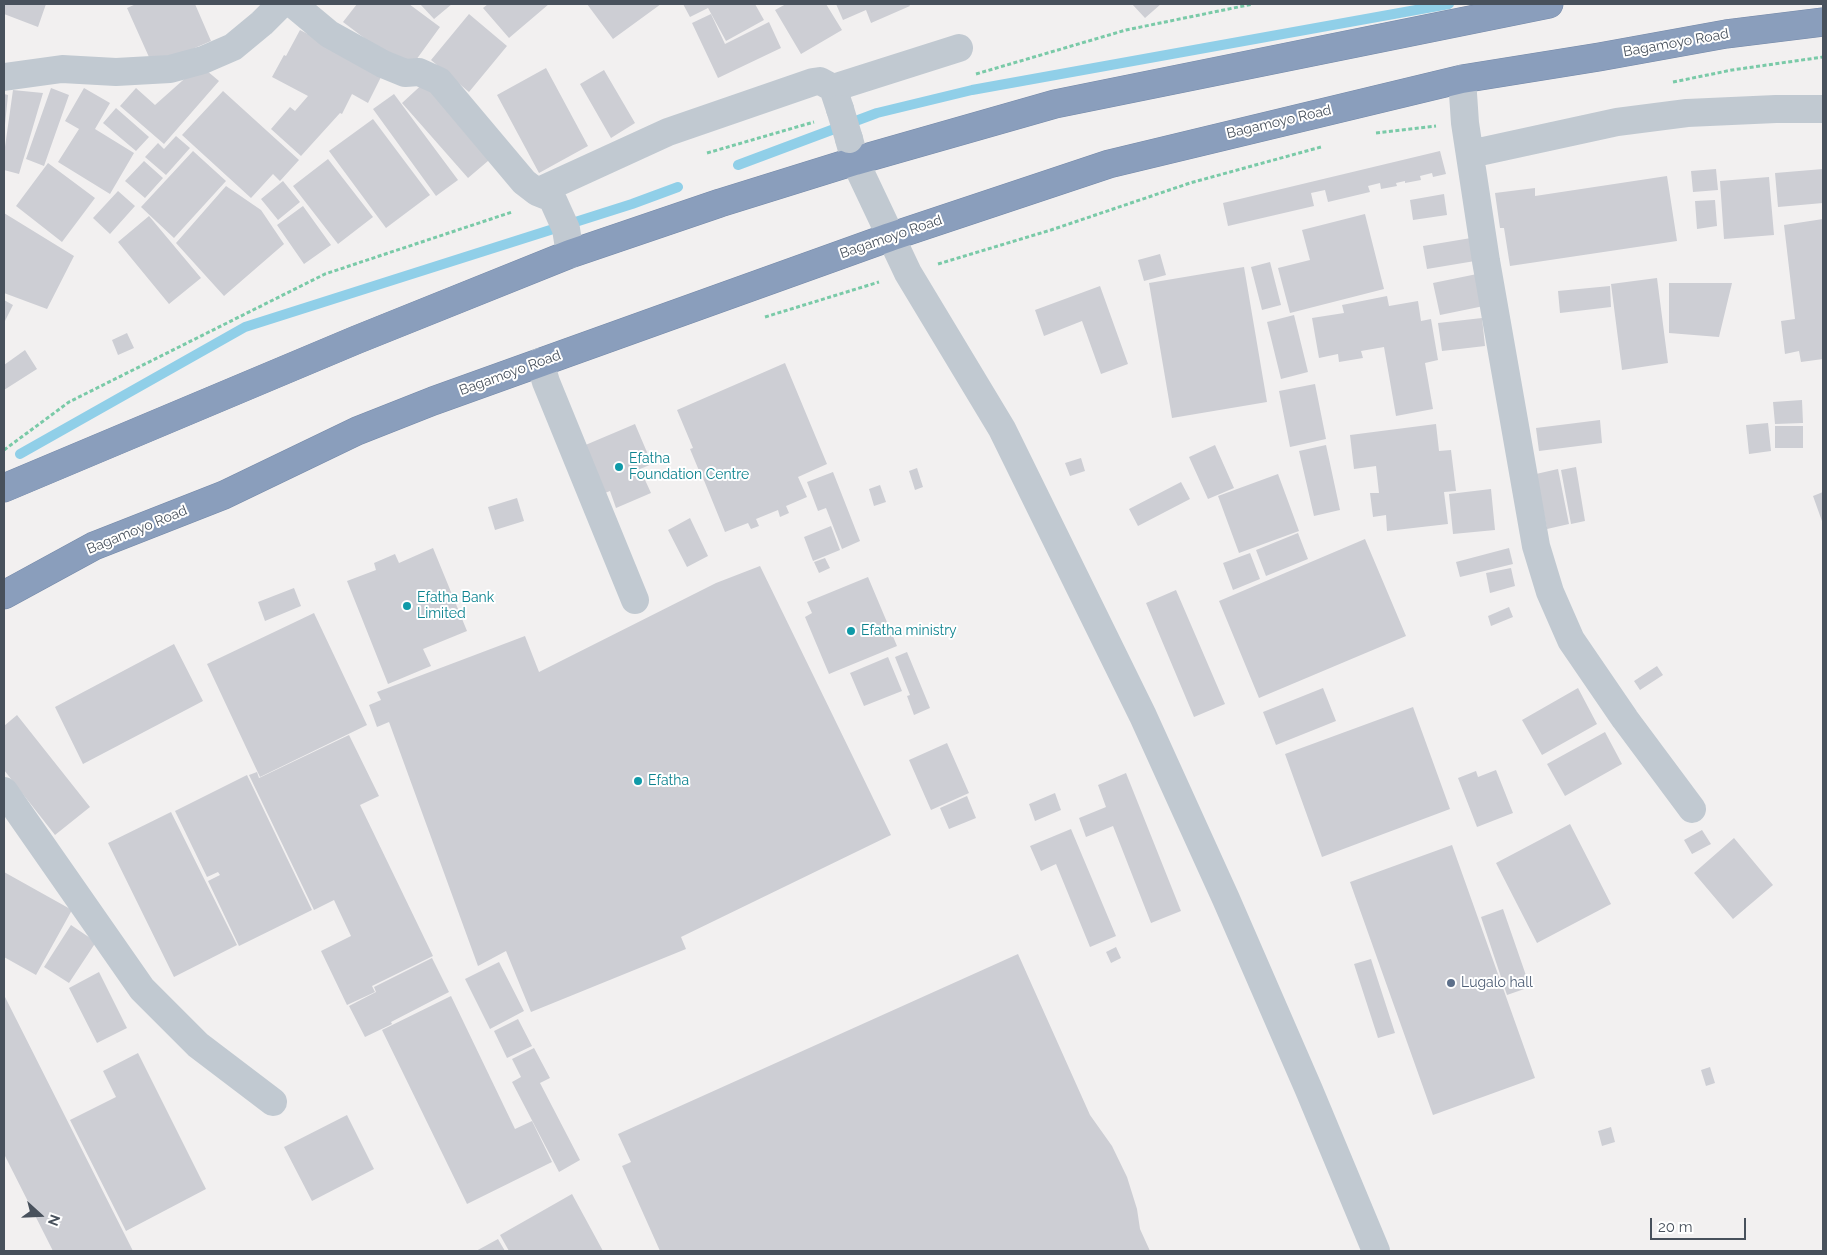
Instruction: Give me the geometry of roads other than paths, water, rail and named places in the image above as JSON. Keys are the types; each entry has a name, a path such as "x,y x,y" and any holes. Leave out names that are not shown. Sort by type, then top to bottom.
{"highway":[{"path":"4,488 356,340 568,242 720,202 852,150 1056,104 1549,4"},
{"name":"Bagamoyo Road","path":"4,595 94,546 224,495 358,431 432,401 890,237 1109,164 1462,79 1726,34 1823,22"}],"lane":[{"path":"4,77 62,69 116,72 178,67 203,60 233,47 262,23 280,4"},
{"path":"293,4 329,34 382,64 405,73 419,72 439,81 524,182 548,198 568,242"},
{"path":"831,106 959,48"},
{"path":"1462,79 1465,123 1486,261 1536,546 1550,592 1571,640 1619,711 1692,810"},
{"path":"548,198 668,132 820,81 908,274 1002,428 1139,707 1226,898 1376,1251"},
{"path":"1470,154 1617,122 1687,113 1823,109"},
{"path":"540,362 546,382 635,600"},
{"path":"4,791 142,988 198,1045 273,1102"}],"waterway":[{"path":"738,165 877,113 972,90 1449,4"},
{"path":"20,454 245,327 632,204 678,187"}],"place":[{"name":"Efatha Foundation Centre","path":"619,467"},
{"name":"Efatha Bank Limited","path":"407,606"},
{"name":"Efatha ministry","path":"851,631"},
{"name":"Efatha","path":"638,781"},
{"name":"Lugalo hall","path":"1451,983"}]}
